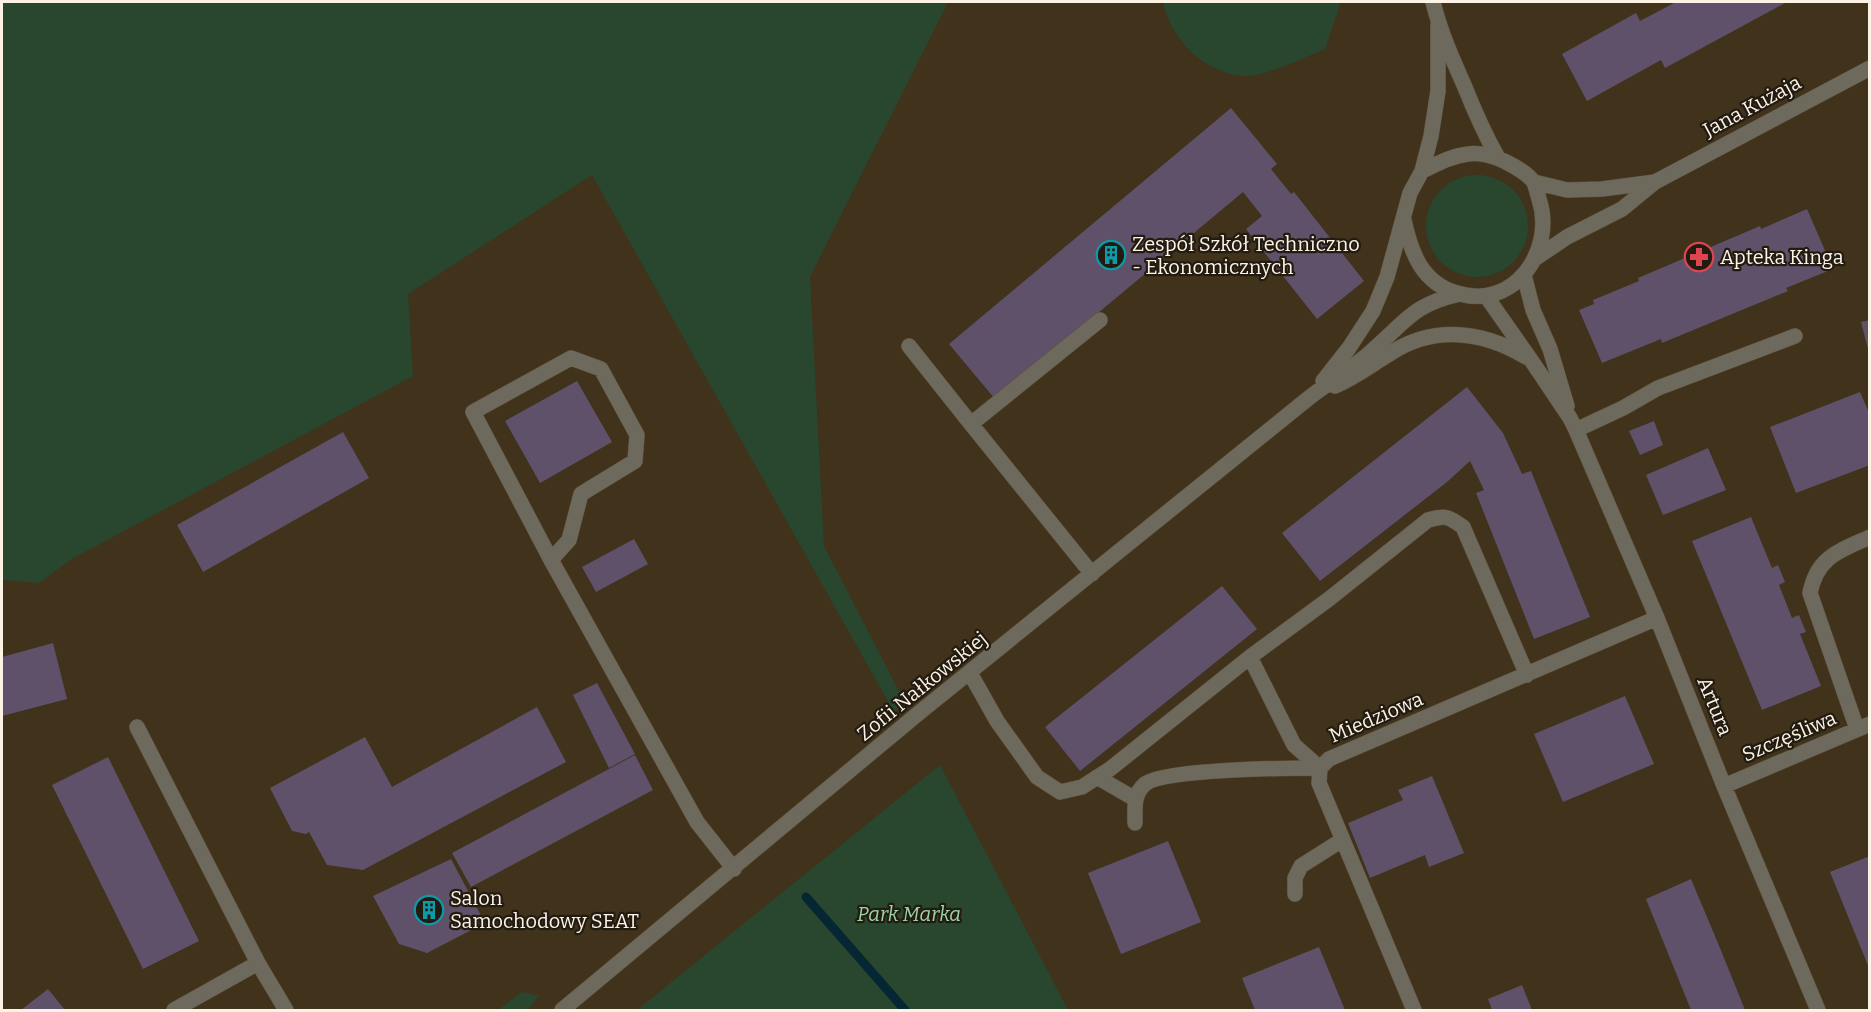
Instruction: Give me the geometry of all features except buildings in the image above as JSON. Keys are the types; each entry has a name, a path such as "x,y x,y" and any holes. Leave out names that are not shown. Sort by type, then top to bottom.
{"street":[{"path":"1433,2 1438,24 1478,118 1498,158"},
{"path":"1310,397 1349,348 1373,311 1387,277 1403,215 1410,193 1422,171 1431,136 1438,91 1438,24"},
{"name":"Jana Kużaja","path":"1536,258 1567,237 1622,209 1655,182 1869,68"},
{"path":"1403,215 1416,261 1427,276 1443,289 1460,294 1486,296 1507,289 1524,275 1536,258 1543,233 1542,206 1534,182 1519,168 1498,158 1471,153 1448,158 1422,171"},
{"name":"Jana Kużaja","path":"1534,182 1567,190 1602,189 1655,182"},
{"name":"Artura","path":"1524,275 1533,310 1558,372 1573,424 1657,618 1818,1011"},
{"path":"1310,397 1373,350 1413,312 1438,299 1460,294"},
{"name":"Artura","path":"1486,296 1532,360 1573,424"},
{"path":"971,424 1100,320"},
{"path":"1310,397 1356,377 1392,352 1421,337 1456,333 1485,337 1510,347 1532,360"},
{"path":"1573,424 1623,408 1658,388 1795,336"},
{"path":"909,346 1092,574"},
{"path":"551,560 569,540 580,494 636,461 637,435 601,369 571,358 473,412 551,560 697,822 734,869"},
{"name":"Zofii Nałkowskiej","path":"562,1011 920,712 970,674 1310,397"},
{"path":"970,674 997,721 1037,777 1060,792 1082,787 1120,762 1250,657 1329,599 1428,520 1442,515 1463,527 1527,675"},
{"path":"1863,727 1810,593 1813,576 1827,559 1869,537"},
{"name":"Miedziowa","path":"1414,1011 1319,783 1320,768 1329,759 1657,618"},
{"path":"1250,657 1294,745 1320,768"},
{"path":"136,727 258,963 286,1011"},
{"name":"Szczęśliwa","path":"1724,786 1863,727"},
{"path":"1135,823 1135,799 1145,784 1163,777 1270,768 1320,768"},
{"path":"1097,777 1135,799"},
{"path":"1295,894 1295,878 1302,866 1342,840"},
{"path":"174,1011 258,963"}],"green space":[{"path":"2,2 948,2 810,277 824,546 905,703 894,712 592,175 408,294 413,376 70,560 39,583 2,580"},
{"path":"1163,2 1339,2 1340,5 1325,49 1261,74 1242,76 1214,68 1191,51 1174,29"},
{"path":"1477,175 1496,179 1513,190 1524,207 1528,226 1524,245 1513,262 1496,273 1477,277 1458,273 1441,262 1430,245 1426,226 1430,207 1441,190 1458,179"},
{"name":"Park Marka","path":"940,765 1068,1010 637,1010"},
{"path":"522,992 539,996 527,1010 498,1010"}],"waterway":[{"path":"806,897 905,1010"}],"place":[{"name":"Zespół Szkół Techniczno - Ekonomicznych","path":"1111,255"},
{"name":"Apteka Kinga","path":"1699,257"},
{"name":"Salon Samochodowy SEAT","path":"429,910"}]}
